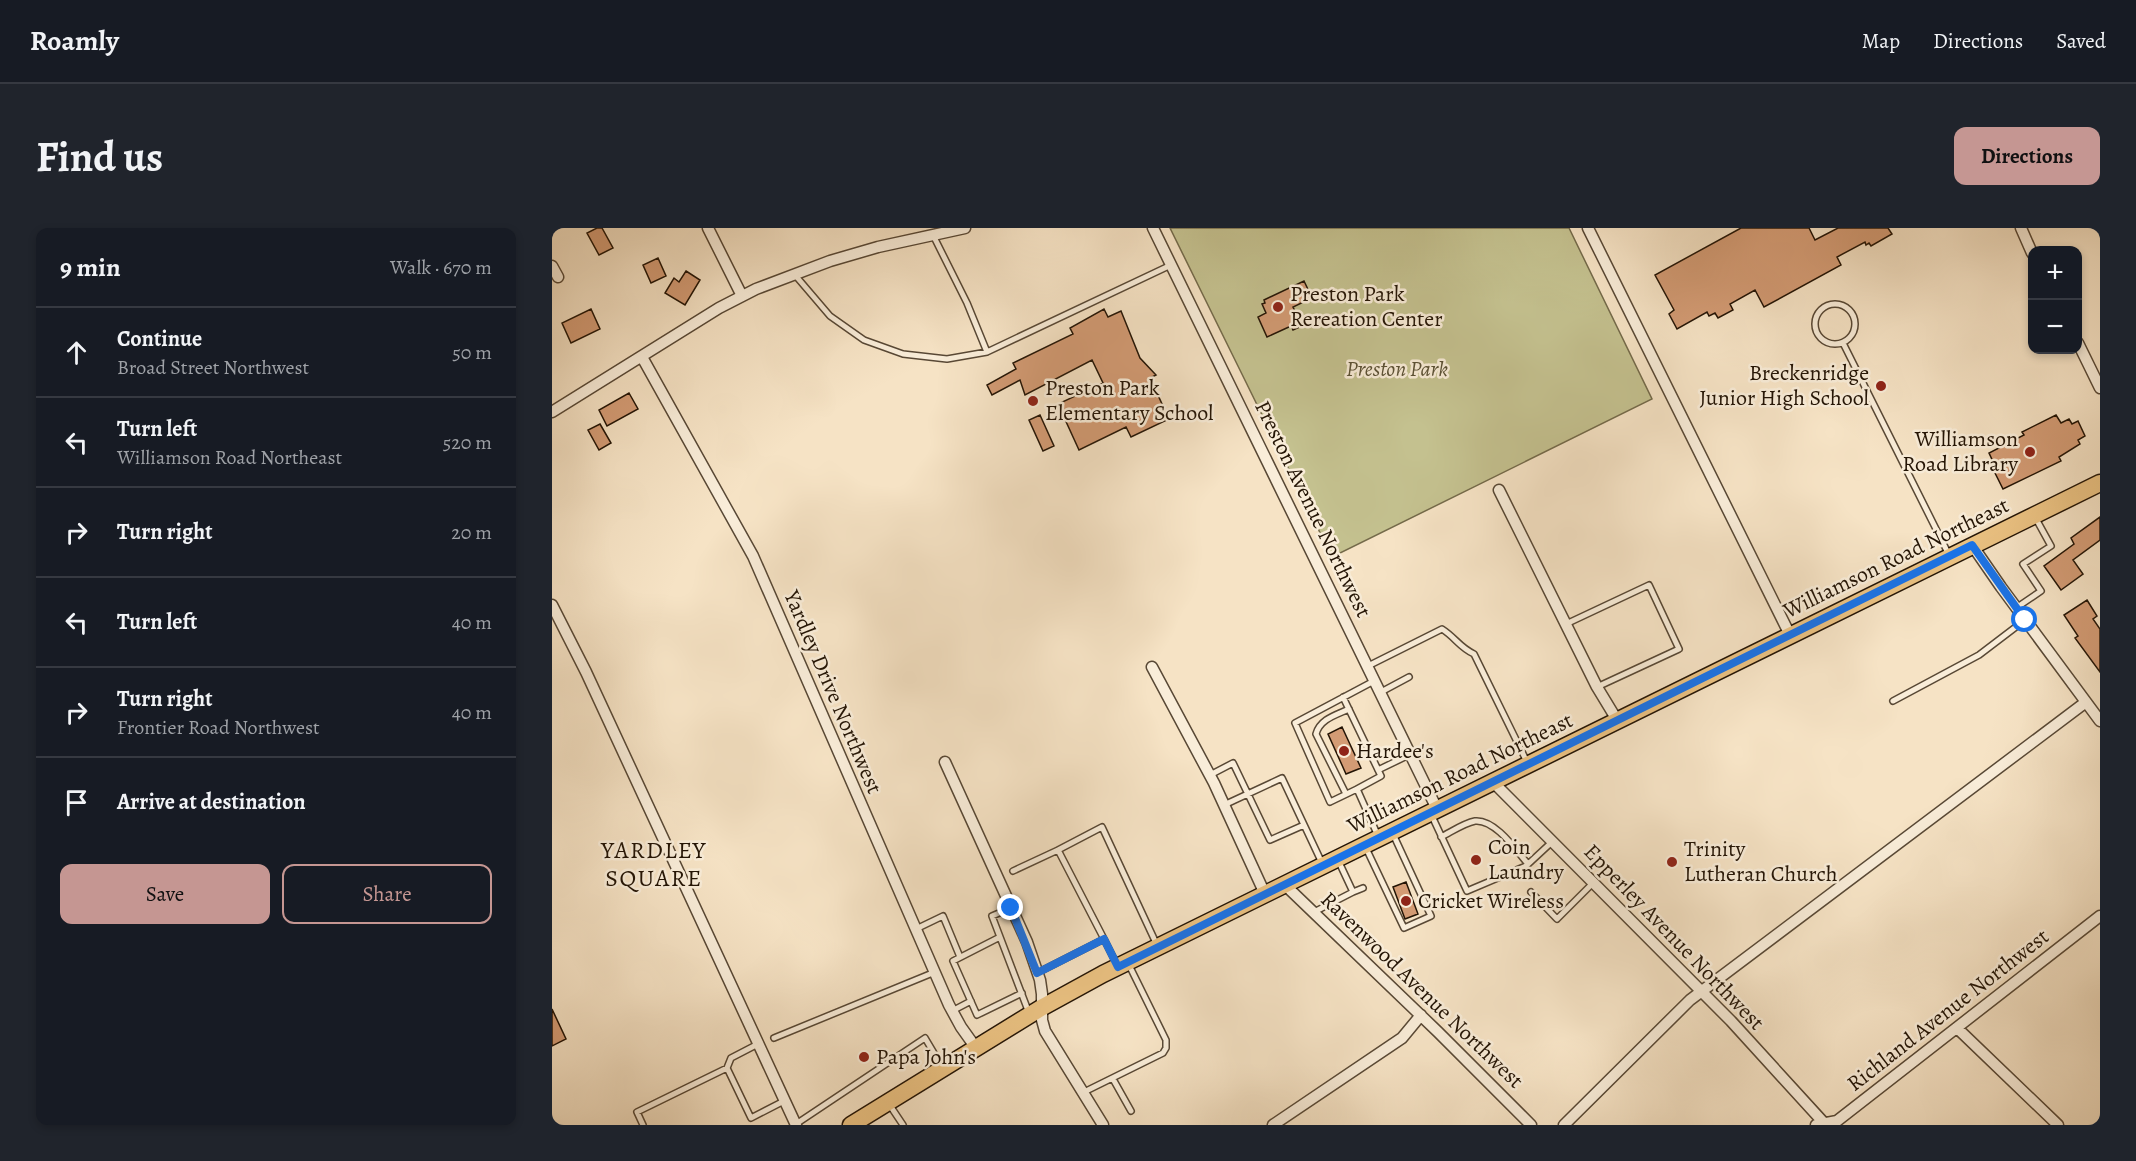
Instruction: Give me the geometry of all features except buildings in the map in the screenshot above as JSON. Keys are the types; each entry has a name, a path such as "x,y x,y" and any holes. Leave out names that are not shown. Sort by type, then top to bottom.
{"main road":[{"name":"Williamson Road Northeast","path":"861,1122 888,1102 1035,1011 1123,965 2100,483"}],"street":[{"path":"708,228 742,296"},
{"path":"552,412 742,296 794,273 878,247 931,231 965,228"},
{"name":"Preston Avenue Northwest","path":"1153,228 1411,754 1434,810"},
{"path":"1588,228 1790,636"},
{"path":"2021,228 2029,246"},
{"path":"552,266 558,277"},
{"path":"2082,351 2100,388"},
{"name":"Yardley Drive Northwest","path":"642,357 756,564 934,972 952,1011 976,1048"},
{"path":"1499,490 1597,687 1617,720"},
{"path":"1972,545 2100,721"},
{"path":"552,605 586,672 796,1125"},
{"path":"1152,667 1224,805 1265,894"},
{"path":"1564,1125 1666,1023 1701,992 2086,702"},
{"path":"945,762 1011,908 1037,973 1042,994 1035,1011 1103,1125"},
{"name":"Epperley Avenue Northwest","path":"1492,781 1553,840 1796,1090 1820,1124"},
{"name":"Ravenwood Avenue Northwest","path":"1285,885 1531,1125"},
{"name":"Richland Avenue Northwest","path":"1820,1124 1837,1121 2100,916"},
{"path":"1273,1125 1402,1038 1420,1015"},
{"path":"1957,1028 2058,1125"}],"lane":[{"path":"931,231 967,303 987,352"},
{"path":"794,273 830,316 864,340 903,354 937,358 987,352 1171,265"},
{"path":"1839,304 1852,313 1855,322 1854,329 1851,336 1843,343 1828,342 1817,332 1816,318 1824,306 1839,304"},
{"path":"1843,343 1950,556"},
{"path":"2016,608 2041,591 2023,564 2051,546 2033,515"},
{"path":"1566,624 1649,585 1679,649 1597,687"},
{"path":"1893,701 1979,655 2025,620"},
{"path":"1368,666 1442,629 1454,637 1461,648 1474,654 1528,764"},
{"path":"1380,692 1409,677"},
{"path":"1343,698 1381,776 1330,802 1295,723 1375,680"},
{"path":"1346,794 1316,734 1318,727 1324,721 1349,709"},
{"path":"1378,770 1411,754"},
{"path":"1209,775 1233,763 1270,840 1304,825"},
{"path":"1224,805 1282,778 1304,825 1353,892"},
{"path":"1357,789 1378,838 1404,928 1431,916 1378,838"},
{"path":"1434,810 1441,837 1467,891 1528,864 1553,840"},
{"path":"1441,837 1474,821 1484,822 1494,826 1528,864"},
{"path":"1012,872 1102,827 1158,947"},
{"path":"1058,850 1104,939 1123,965 1166,1040 1163,1053 1082,1093"},
{"path":"1531,892 1557,919 1594,882"},
{"path":"1314,912 1363,888"},
{"path":"1011,908 992,916 1022,993 1035,1011"},
{"path":"916,929 943,916 960,957"},
{"path":"1000,937 953,961 977,1015 1022,993"},
{"path":"1037,973 1104,939"},
{"path":"774,1038 934,972"},
{"path":"952,1011 971,1001"},
{"path":"796,1125 925,1038 943,1069"},
{"path":"643,1125 637,1112 727,1068 731,1058 758,1044"},
{"path":"727,1068 754,1125"},
{"path":"1113,1079 1131,1111"},
{"path":"751,1118 784,1101"},
{"path":"888,1102 903,1125"}],"green space":[{"name":"Preston Park","path":"1170,228 1569,228 1652,399 1332,557"}],"place":[{"name":"Preston Park Rereation Center","path":"1278,307"},
{"name":"Breckenridge Junior High School","path":"1881,386"},
{"name":"Preston Park Elementary School","path":"1033,401"},
{"name":"Williamson Road Library","path":"2030,452"},
{"name":"Hardee's","path":"1344,751"},
{"name":"Coin Laundry","path":"1476,860"},
{"name":"Trinity Lutheran Church","path":"1672,862"},
{"name":"Cricket Wireless","path":"1406,901"},
{"name":"Papa John's","path":"864,1057"}],"district":[{"name":"YARDLEY SQUARE","path":"654,864"}],"route":[{"path":"1011,908 1027,942 1037,973 1104,939 1118,967 1972,545 2025,620"}]}
